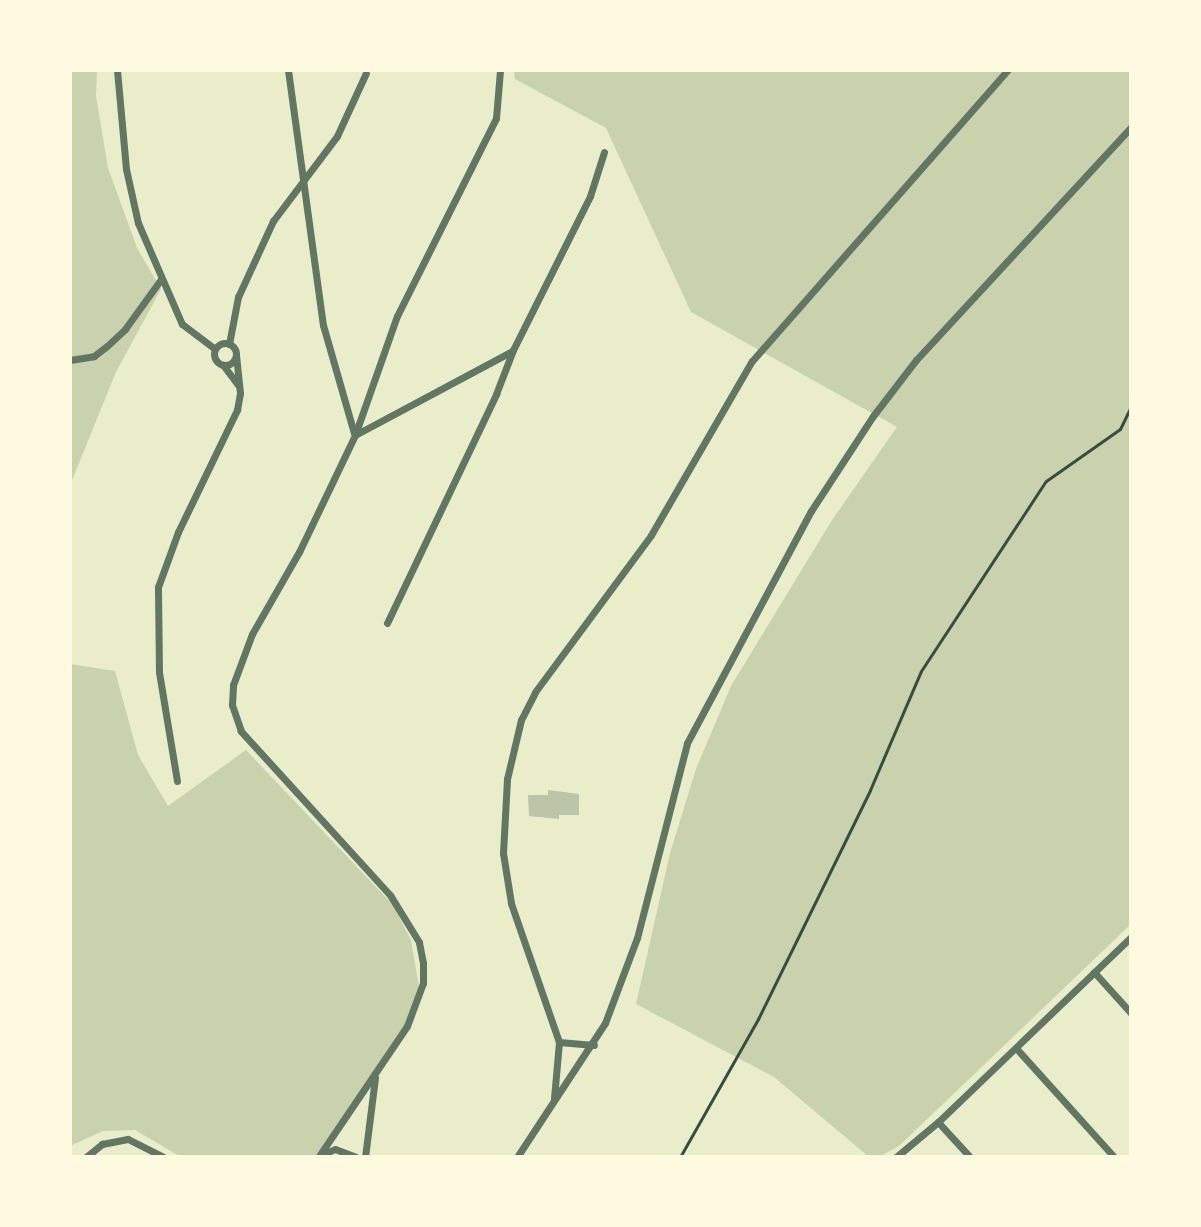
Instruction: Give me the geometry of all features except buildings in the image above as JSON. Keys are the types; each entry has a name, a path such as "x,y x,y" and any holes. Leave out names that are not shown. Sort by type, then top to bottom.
{"street":[{"path":"117,70 129,190 138,223 161,279 188,332 215,349"},
{"path":"288,70 323,325 355,435"},
{"path":"319,1157 376,1076 418,1002 423,983 419,942 390,895 241,731 232,705 233,685 252,634 299,552 355,435 397,316 496,118 500,70"},
{"path":"554,1100 559,1042 506,884 502,818 521,720 535,692 651,535 745,372 1008,70"},
{"path":"177,781 159,672 158,587 178,532 237,410 240,386 236,356 229,344 232,320 246,274 273,221 337,136 366,73"},
{"path":"517,1157 594,1045 637,938 687,743 811,511 873,416 916,360 1131,127"},
{"path":"387,623 496,394 513,350 590,196 604,152"},
{"path":"70,360 94,356 107,346 134,318 161,279"},
{"path":"229,344 219,344 215,349 215,359 240,386"},
{"path":"355,435 513,350"},
{"path":"223,365 232,362 236,356"},
{"path":"896,1157 938,1122 1131,937"},
{"path":"1094,972 1131,1013"},
{"path":"559,1042 594,1045"},
{"path":"1016,1048 1114,1157"},
{"path":"365,1157 376,1076"},
{"path":"938,1122 970,1157"},
{"path":"86,1157 102,1144 128,1139 163,1157"},
{"path":"319,1157 335,1149 356,1157"}],"path":[{"path":"680,1157 758,1019 870,790 921,671 1046,481 1120,429 1131,406"}],"green space":[{"path":"70,70 97,70 96,96 108,168 137,248 161,289 116,372 70,485"},
{"path":"514,70 1131,70 1131,924 899,1146 879,1157 869,1157 774,1077 636,1004 670,853 696,769 731,686 832,520 897,427 691,312 606,128 515,79"},
{"path":"70,664 115,671 138,755 168,806 246,750 393,905 411,940 420,993 407,1026 315,1157 181,1157 135,1130 103,1131 70,1146"}]}
